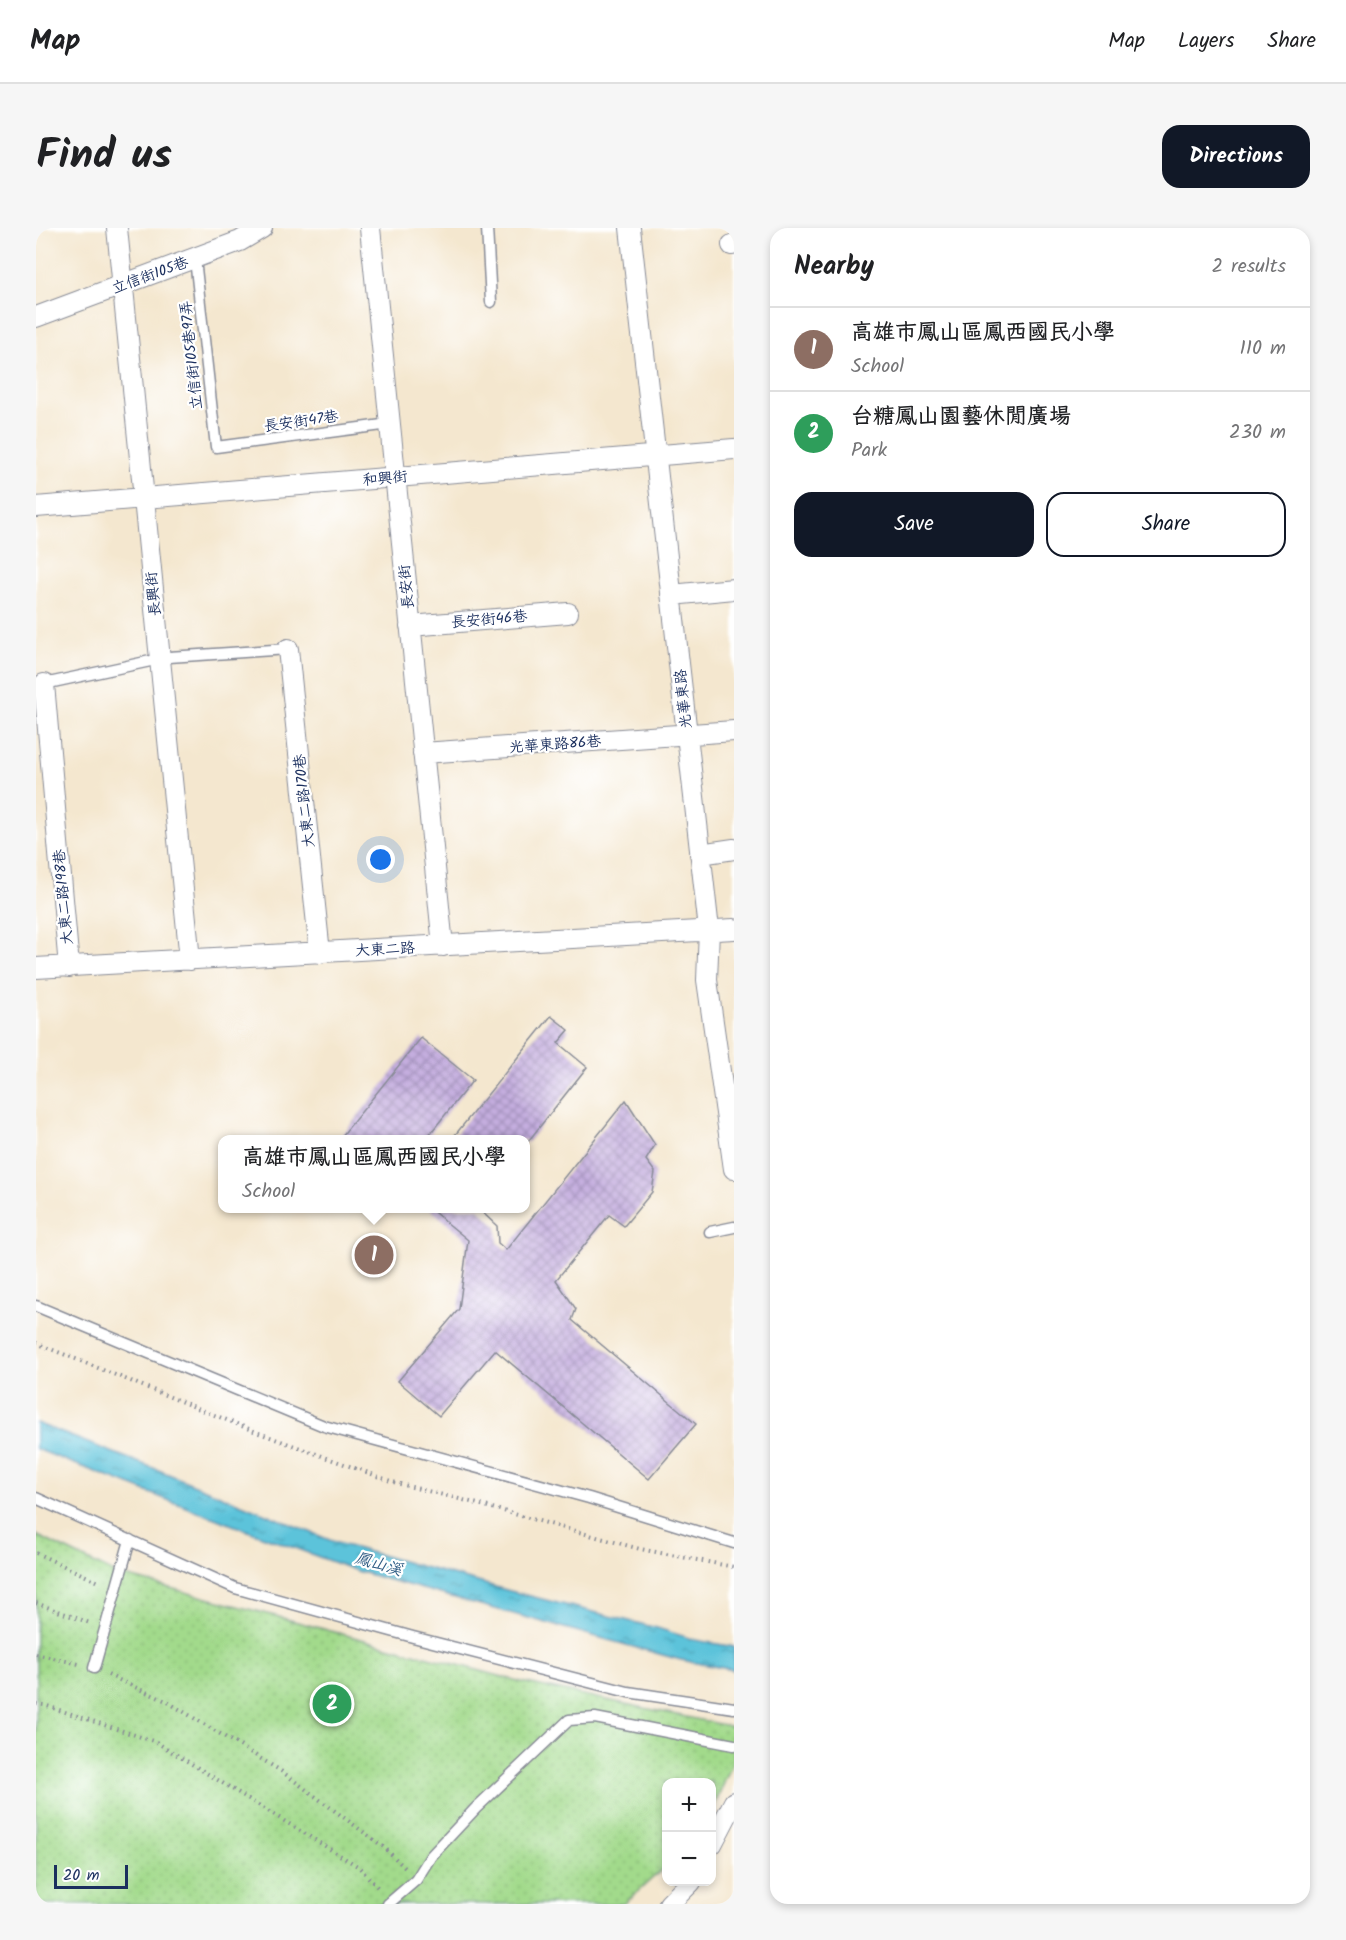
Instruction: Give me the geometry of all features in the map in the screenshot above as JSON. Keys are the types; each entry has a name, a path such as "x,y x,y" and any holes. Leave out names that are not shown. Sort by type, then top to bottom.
{"street":[{"name":"長興街","path":"117,228 190,960"},
{"name":"立信街105巷","path":"36,316 240,242 262,228"},
{"name":"長安街","path":"370,228 442,946"},
{"name":"光華東路","path":"630,228 709,930 707,980 734,1169"},
{"name":"和興街","path":"36,507 734,449"},
{"path":"671,595 734,589"},
{"name":"長安街46巷","path":"410,626 568,613"},
{"name":"大東二路170巷","path":"288,649 320,953"},
{"name":"大東二路198巷","path":"44,684 69,967"},
{"name":"光華東路86巷","path":"423,753 734,731"},
{"path":"700,854 734,849"},
{"name":"大東二路","path":"36,968 734,929"},
{"path":"716,1835 734,1802"},
{"path":"669,1904 686,1886"}],"lane":[{"path":"487,228 491,302"},
{"name":"立信街105巷97弄","path":"195,259 216,447"},
{"name":"長安街47巷","path":"216,447 390,424"},
{"path":"44,684 160,659 288,649"},
{"path":"710,1232 734,1227"},
{"path":"36,1306 324,1426 589,1498 734,1543"},
{"path":"36,1498 235,1588 413,1637 628,1692 734,1708"},
{"path":"94,1668 130,1540"},
{"path":"389,1903 416,1880 431,1856 476,1808 569,1720 595,1718 734,1745"}],"path":[{"path":"36,1343 259,1433 396,1483 640,1550 734,1567"},
{"path":"36,1553 116,1590"},
{"path":"36,1603 105,1629"},
{"path":"36,1654 94,1668 166,1701 281,1771 385,1848 416,1880"},
{"path":"36,1704 156,1742 359,1866 389,1903"}],"green space":[{"path":"36,1535 114,1573 522,1682 734,1727 734,1760 716,1802 716,1778 662,1778 662,1870 624,1904 36,1904"}],"water":[{"name":"鳳山溪","path":"36,1423 337,1543 695,1640 734,1647 734,1670 681,1660 357,1571 36,1449"}],"building":[{"path":"551,1016 569,1030 558,1043 587,1067 530,1139 530,1135 455,1135"},
{"path":"421,1038 473,1080 429,1135 343,1135"},
{"path":"626,1100 655,1145 646,1160 655,1172 652,1192 624,1226 609,1215 556,1280 576,1309 572,1320 696,1424 649,1479 495,1350 439,1416 398,1381 459,1309 468,1240 435,1213 483,1213 497,1226 498,1243 506,1250"}],"place":[{"name":"高雄市鳳山區鳳西國民小學","path":"374,1255"},
{"name":"台糖鳳山園藝休閒廣場","path":"332,1704"}]}
